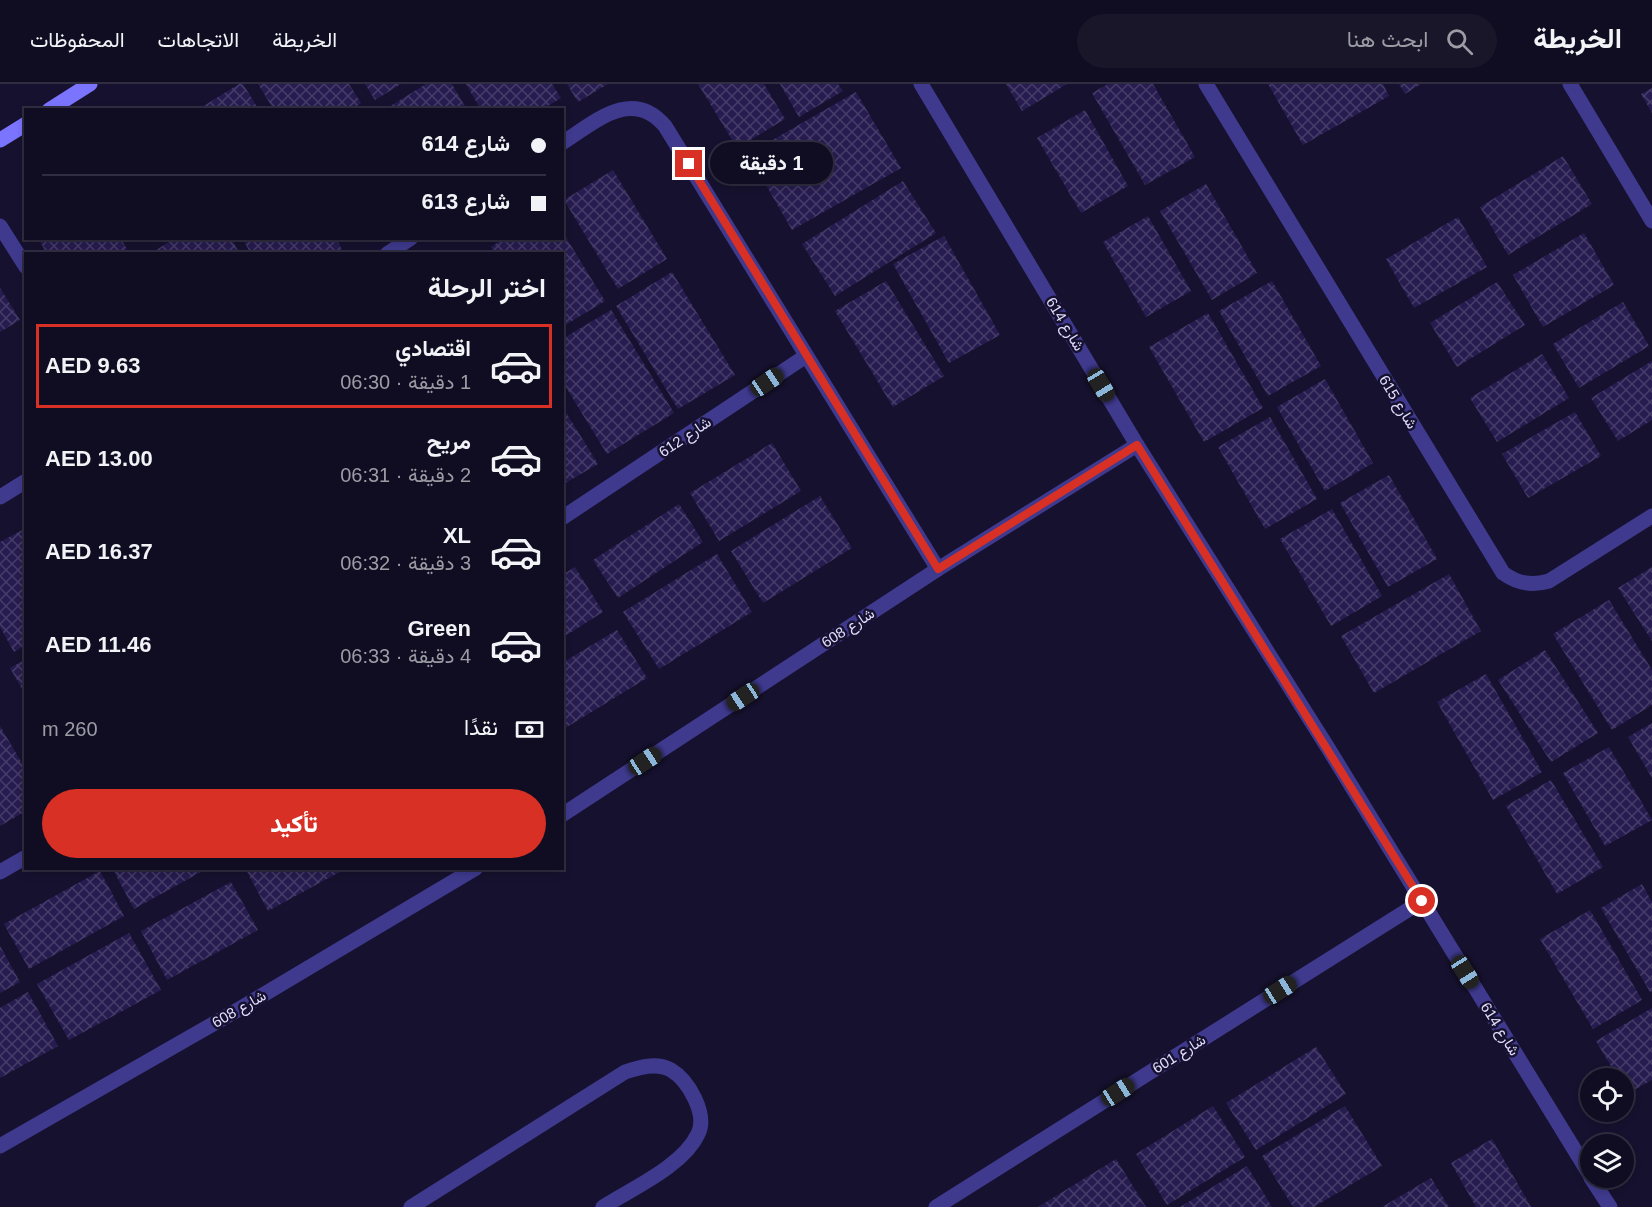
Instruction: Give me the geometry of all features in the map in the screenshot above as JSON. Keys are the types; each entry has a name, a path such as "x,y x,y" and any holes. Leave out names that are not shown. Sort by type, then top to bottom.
{"street":[{"path":"52,108 90,84"},
{"name":"شارع 614","path":"921,84 1137,445 1580,1158"},
{"name":"شارع 615","path":"1206,84 1503,573 1524,583 1537,585 1549,581 1652,516"},
{"path":"1570,84 1652,221"},
{"path":"564,142 604,117 625,108 636,108 658,117 938,569"},
{"path":"0,140 24,125"},
{"path":"0,226 24,264"},
{"path":"390,252 408,240"},
{"name":"شارع 612","path":"564,517 806,356"},
{"name":"شارع 608","path":"564,814 938,569 1137,445"},
{"path":"0,497 24,482"},
{"path":"0,872 24,858"},
{"name":"شارع 608","path":"0,1146 282,984 473,870"},
{"name":"شارع 601","path":"936,1207 959,1201 1422,901"},
{"path":"411,1207 625,1072 655,1065 670,1070 690,1089 699,1109 699,1132 682,1158 603,1207"},
{"name":"شارع 614","path":"1598,1188 1610,1207"}],"building":[{"path":"239,84 243,84 258,108 200,108"},
{"path":"258,84 349,84 361,103 355,108 273,108"},
{"path":"365,84 401,84 375,100"},
{"path":"426,84 452,84 466,108 387,108"},
{"path":"466,84 552,84 561,98 544,108 480,108"},
{"path":"567,84 608,84 578,102"},
{"path":"698,84 764,84 785,119 737,148"},
{"path":"780,84 838,84 843,91 799,117"},
{"path":"1006,84 1067,84 1022,111"},
{"path":"1108,84 1153,84 1195,157 1145,185 1092,93"},
{"path":"1268,84 1383,84 1389,96 1303,145"},
{"path":"1399,84 1421,84 1405,94"},
{"path":"1652,88 1652,113 1641,94"},
{"path":"856,92 901,168 792,230 748,154"},
{"path":"1085,110 1128,186 1081,213 1037,138"},
{"path":"1563,156 1592,204 1508,255 1480,207"},
{"path":"613,170 667,259 618,289 564,200"},
{"path":"903,181 936,233 835,296 802,244"},
{"path":"1206,184 1257,273 1212,300 1160,211"},
{"path":"1148,216 1191,291 1146,317 1103,242"},
{"path":"1458,217 1487,267 1414,308 1386,259"},
{"path":"1584,233 1614,285 1543,327 1513,275"},
{"path":"564,234 605,301 564,326 564,252 494,252 491,247 501,240 564,240"},
{"path":"944,236 1000,335 949,363 893,264"},
{"path":"39,240 121,240 127,249 123,252 46,252"},
{"path":"172,240 232,240 239,252 153,252"},
{"path":"243,240 337,240 342,250 339,252 250,252"},
{"path":"672,272 735,375 678,409 616,306"},
{"path":"886,281 944,376 893,407 835,311"},
{"path":"1272,281 1321,366 1268,396 1219,311"},
{"path":"1497,282 1525,325 1457,367 1430,323"},
{"path":"0,288 20,320 0,332"},
{"path":"1623,302 1649,346 1579,388 1553,344"},
{"path":"611,310 674,413 607,454 564,384 564,338"},
{"path":"1208,313 1263,408 1204,442 1149,347"},
{"path":"1542,354 1569,398 1497,442 1470,398"},
{"path":"1652,361 1652,420 1618,441 1591,398"},
{"path":"1325,379 1373,463 1325,491 1277,407"},
{"path":"564,409 598,464 564,484"},
{"path":"1575,412 1601,456 1528,498 1502,454"},
{"path":"1270,417 1317,499 1265,529 1218,447"},
{"path":"772,443 801,491 719,541 690,493"},
{"path":"1389,475 1437,559 1388,587 1340,503"},
{"path":"820,496 852,548 763,603 731,551"},
{"path":"679,504 703,542 618,598 593,560"},
{"path":"1332,509 1382,596 1331,626 1280,539"},
{"path":"24,529 24,646 14,652 0,627 0,542"},
{"path":"717,554 752,612 659,669 623,612"},
{"path":"575,567 603,612 564,637 564,574"},
{"path":"1652,567 1652,641 1618,588"},
{"path":"1449,574 1481,631 1374,693 1341,636"},
{"path":"1609,600 1652,670 1652,705 1612,730 1553,634"},
{"path":"617,630 647,678 564,729 564,662"},
{"path":"1545,650 1598,733 1551,762 1498,680"},
{"path":"24,660 24,692 10,668"},
{"path":"1486,674 1542,772 1493,800 1437,702"},
{"path":"1652,723 1652,778 1628,737"},
{"path":"0,726 24,767 24,812 0,826"},
{"path":"1609,747 1652,820 1605,846 1563,773"},
{"path":"1551,780 1603,867 1557,894 1506,806"},
{"path":"113,870 204,870 134,909"},
{"path":"246,870 343,870 268,911"},
{"path":"100,871 124,916 29,969 4,924"},
{"path":"231,882 258,930 167,980 141,931"},
{"path":"1642,884 1652,902 1652,991 1650,992 1601,908"},
{"path":"1590,910 1642,1000 1593,1029 1540,939"},
{"path":"129,933 161,990 69,1040 37,984"},
{"path":"0,946 20,982 0,993"},
{"path":"28,992 58,1046 0,1078 0,1008"},
{"path":"1652,1008 1652,1080 1634,1090 1634,1068 1612,1068 1596,1041"},
{"path":"1316,1047 1346,1094 1256,1150 1226,1103"},
{"path":"1213,1106 1245,1157 1167,1205 1136,1154"},
{"path":"1345,1106 1382,1166 1314,1207 1293,1207 1262,1156"},
{"path":"1492,1139 1531,1207 1476,1207 1451,1163"},
{"path":"1116,1159 1146,1207 1038,1207"},
{"path":"1247,1166 1272,1207 1180,1207"},
{"path":"1431,1178 1449,1207 1382,1207"}],"route":[{"path":"689,164 938,569 1137,445 1422,901"}]}
